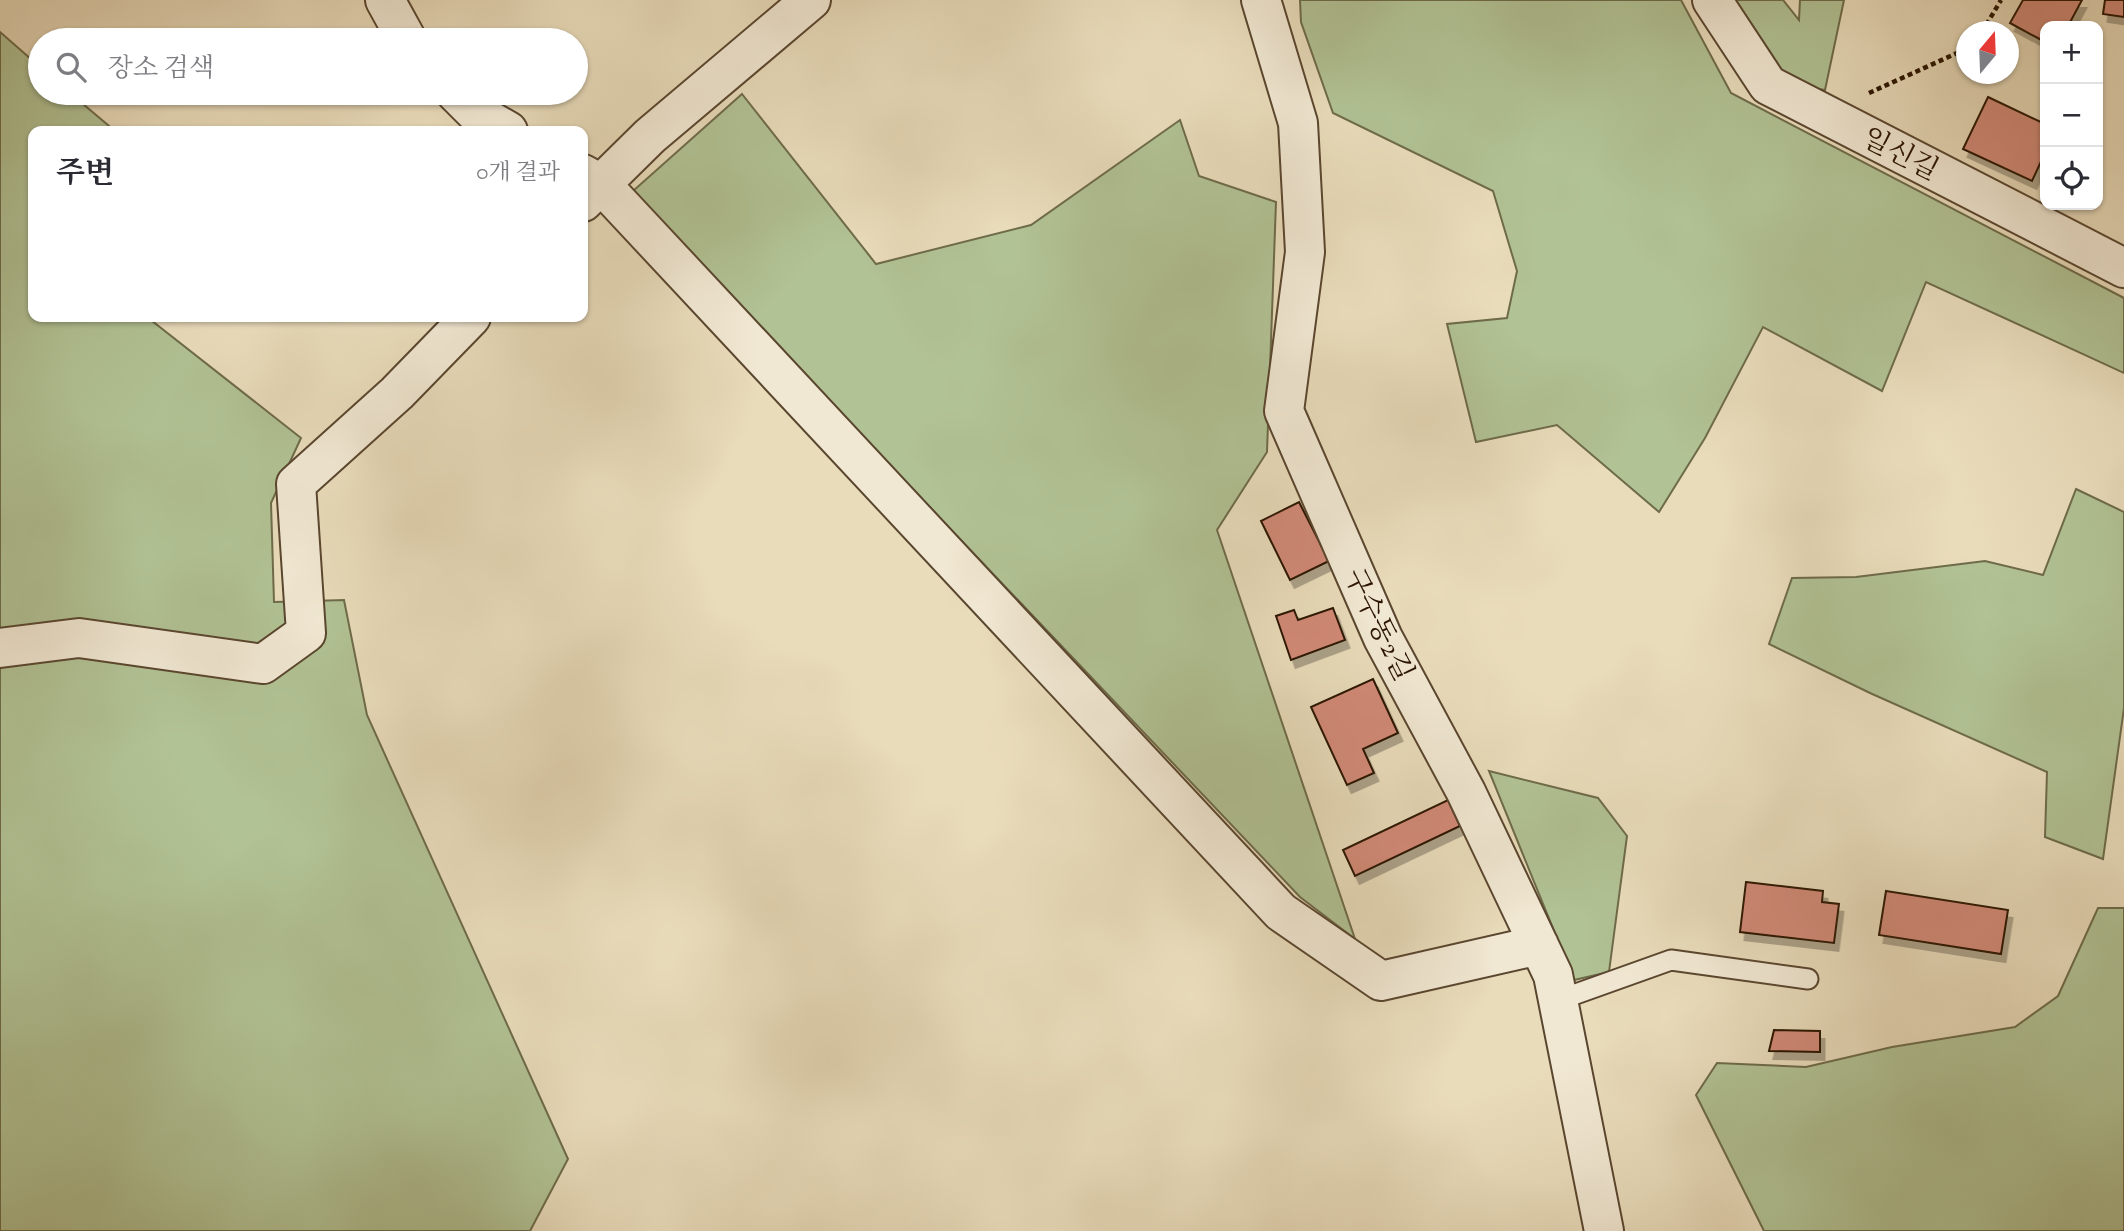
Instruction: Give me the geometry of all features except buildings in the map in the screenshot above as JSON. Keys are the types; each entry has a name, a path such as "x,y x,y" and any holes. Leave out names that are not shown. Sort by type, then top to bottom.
{"street":[{"path":"385,0 400,28"},
{"path":"811,0 589,187 1281,912 1381,981 1539,945"},
{"name":"구수동2길","path":"1261,0 1298,124 1304,226 1305,252 1284,411 1384,638 1466,792 1553,975 1604,1231"},
{"name":"일신길","path":"1712,0 1768,85 2124,268"},
{"path":"468,105 499,126"},
{"path":"0,648 79,638 263,664 306,633 296,484 397,393 466,322"}],"lane":[{"path":"1559,1000 1671,960 1808,979"}],"path":[{"path":"1989,21 2001,0"},
{"path":"1824,114 1956,54"}],"green space":[{"path":"1300,0 1681,0 1731,93 2124,298 2124,373 1926,282 1882,391 1763,327 1705,438 1659,512 1557,425 1476,442 1447,324 1507,318 1517,271 1493,191 1333,113 1301,22"},
{"path":"1732,0 1783,0 1799,20 1800,0 1844,0 1825,90 1773,82"},
{"path":"0,32 28,56 28,105 84,105 109,126 28,126 28,322 153,322 301,438 271,503 274,602 344,600 367,715 568,1159 530,1231 0,1231"},
{"path":"742,94 876,264 1031,225 1180,120 1199,176 1276,202 1267,452 1217,530 1355,939 1300,897 633,191"},
{"path":"2076,489 2124,512 2124,708 2103,859 2045,837 2047,772 1870,693 1769,644 1792,578 1856,577 1985,561 2043,575"},
{"path":"1489,771 1598,798 1627,836 1609,972 1574,980"},
{"path":"2098,908 2124,908 2124,1231 1764,1231 1696,1095 1717,1063 1806,1067 1892,1047 2015,1027 2058,996"}]}
